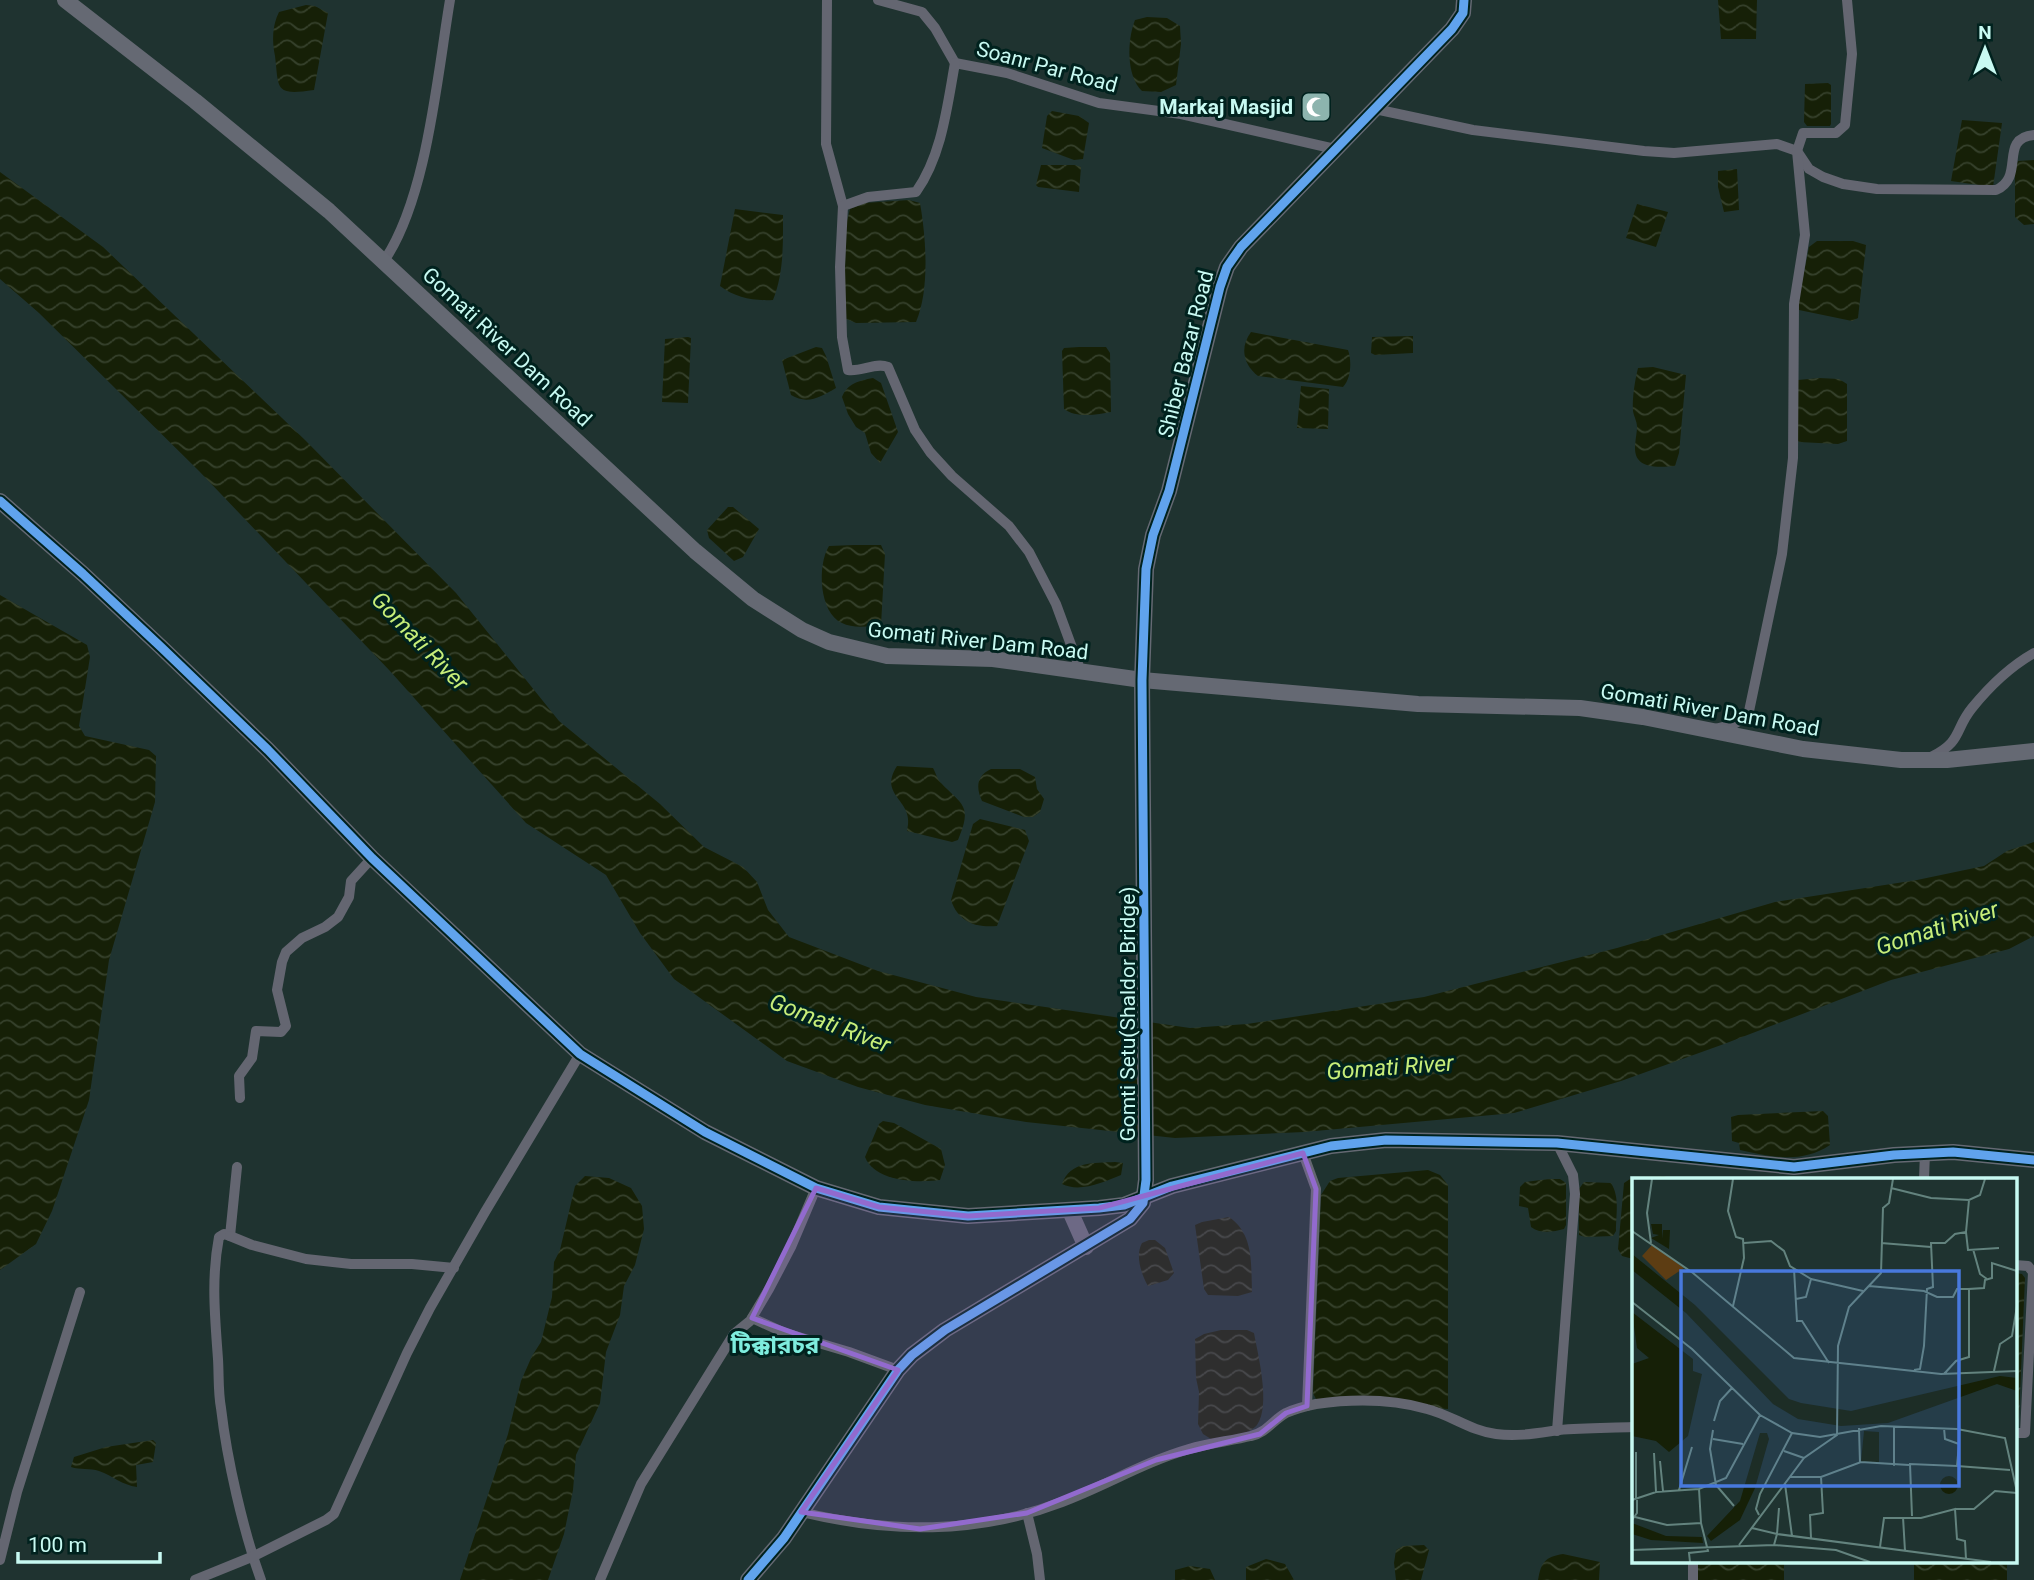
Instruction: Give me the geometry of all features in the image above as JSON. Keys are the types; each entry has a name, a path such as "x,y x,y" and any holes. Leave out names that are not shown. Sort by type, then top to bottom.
{"street":[{"name":"Gomati River Dam Road","path":"65,0 278,168 384,261 695,551 752,599 778,617 829,642 887,656 993,659 1142,680 1418,704 1580,708 1643,716 1803,749 1901,760 1988,757 2034,751"},
{"path":"384,261 402,231 415,189 427,137 450,0"},
{"path":"827,0 826,144 843,206 842,337 848,370 882,365 888,367 915,430 930,452 952,476 1009,526 1029,552 1056,604 1081,672"},
{"path":"843,206 868,197 916,192 927,176 940,140 955,63 935,28 922,12 878,0"},
{"name":"Shiber Bazar Road","path":"1144,848 1142,680 1145,586 1149,553 1169,491 1223,276 1241,247 1460,21 1464,0"},
{"path":"1705,730 1734,724 1748,716 1782,554 1793,458 1794,304 1805,235 1797,151 1803,133 1836,133 1845,125 1852,54 1847,0"},
{"name":"Soanr Par Road","path":"955,63 1007,73 1099,103 1181,114 1335,149"},
{"path":"1375,109 1473,130 1644,151 1674,153 1777,144 1797,151 1810,169 1823,177 1843,184 1877,189 1996,190 2009,180 2017,141 2022,136 2034,135"},
{"path":"0,501 83,574 210,694 372,858 580,1054 705,1132 816,1188 879,1207 923,1212 968,1216 1070,1211 1124,1205 1146,1188 1172,1186 1331,1146 1386,1140 1557,1143 1794,1167 1953,1152 2034,1160"},
{"path":"1925,760 1943,751 1957,737 1971,709 2016,663 2034,653"},
{"name":"Gomti Setu(Shaldor Bridge)","path":"1144,848 1146,1188"},
{"path":"240,1098 239,1076 252,1058 256,1031 281,1032 286,1026 277,990 286,952 302,938 326,927 338,917 349,897 351,881 372,858"},
{"path":"195,1580 254,1556 334,1514 407,1353 485,1212 580,1054"},
{"path":"1557,1143 1573,1175 1575,1194 1557,1431"},
{"path":"1303,1153 1316,1189 1307,1406"},
{"path":"1924,1153 1924,1178"},
{"path":"230,1236 237,1167"},
{"path":"600,1580 641,1484 734,1334 752,1318 791,1247 816,1188"},
{"path":"748,1580 762,1572 898,1370 912,1355 945,1331 1130,1219 1138,1211 1146,1188"},
{"path":"1070,1211 1086,1247"},
{"path":"261,1580 238,1495 222,1418 213,1308 214,1268 219,1237 224,1234 252,1245 306,1259 351,1264 412,1264 454,1268"},
{"path":"2016,1265 2028,1266 2033,1272 2024,1433"},
{"path":"0,1560 17,1492 80,1292"},
{"path":"752,1318 785,1333 898,1370"},
{"path":"801,1513 834,1520 920,1529 963,1526 1027,1513 1062,1502 1156,1460 1189,1449 1259,1434 1286,1413 1307,1406 1375,1402 1428,1409 1471,1428 1497,1434 1528,1435 1632,1427"},
{"path":"1027,1513 1040,1580"},
{"path":"1693,1562 1693,1580"}],"highlighted area":[{"path":"1303,1153 1316,1189 1307,1406 1286,1413 1260,1434 1156,1460 1027,1513 920,1529 801,1512 898,1370 752,1318 816,1188 879,1207 968,1216 1099,1208"}],"water":[{"path":"1718,0 1757,0 1756,39 1721,39"},
{"path":"306,5 315,6 328,13 314,90 285,91 281,88 277,76 273,39 275,23 279,12"},
{"path":"1147,17 1167,18 1180,26 1181,44 1176,85 1161,92 1142,91 1131,67 1129,47 1135,20"},
{"path":"1805,84 1831,85 1831,124 1807,126 1804,122"},
{"path":"1052,111 1079,116 1089,123 1083,159 1074,160 1042,148 1047,116"},
{"path":"1962,120 2002,123 1993,187 1951,181"},
{"path":"2034,160 2034,224 2024,225 2015,217 2015,168 2018,161"},
{"path":"1041,165 1081,167 1079,192 1038,187 1036,185"},
{"path":"1737,169 1739,210 1724,212 1718,187 1718,171"},
{"name":"Gomati River","path":"0,172 103,247 305,440 456,593 559,721 660,804 704,847 743,867 757,882 768,910 789,937 878,971 976,997 1190,1028 1247,1024 1424,997 1617,948 1775,902 1917,880 1984,866 2007,851 2034,842 2034,936 2009,949 1891,980 1621,1081 1514,1113 1304,1132 1175,1138 1026,1122 925,1105 858,1087 787,1061 674,979 640,933 606,875 526,823 390,671 199,471 39,313 0,279"},
{"path":"909,200 920,203 925,247 925,279 916,322 856,323 844,318 846,225 850,209 865,203"},
{"path":"1637,204 1668,212 1656,247 1626,238"},
{"path":"735,209 783,215 781,269 773,300 745,298 720,286"},
{"path":"1817,241 1853,241 1866,245 1858,318 1852,321 1799,310 1809,247"},
{"path":"1251,332 1348,350 1350,370 1346,384 1343,387 1258,376 1249,367 1244,350"},
{"path":"1413,336 1413,353 1371,353 1372,337"},
{"path":"691,338 688,403 662,402 665,339"},
{"path":"816,347 822,348 826,356 836,388 814,399 797,398 791,395 782,360"},
{"path":"1106,347 1110,353 1111,412 1080,415 1064,409 1062,351 1064,348"},
{"path":"1653,367 1686,375 1679,453 1675,466 1655,467 1645,464 1638,459 1635,452 1637,423 1633,406 1638,368"},
{"path":"873,378 881,383 898,432 880,463 871,453 865,433 856,427 848,414 842,397 854,383"},
{"path":"1839,379 1847,384 1847,441 1838,444 1799,442 1797,439 1798,380"},
{"path":"1301,386 1329,389 1328,429 1297,428"},
{"path":"728,507 733,507 759,529 743,557 734,561 709,538 707,530"},
{"path":"881,545 885,554 881,625 846,625 834,618 825,599 822,576 825,554 829,546"},
{"path":"0,595 87,645 90,657 79,726 85,736 149,750 156,756 155,802 109,960 89,1100 52,1211 36,1244 0,1270"},
{"path":"897,766 933,768 940,781 960,801 965,812 958,840 952,842 907,831 906,812 891,785"},
{"path":"991,769 1020,769 1035,777 1037,789 1044,799 1040,812 1033,817 1024,817 982,801 979,792 980,779"},
{"path":"980,819 1025,830 1029,841 997,926 982,926 969,922 958,914 951,900 973,824"},
{"path":"1823,1111 1828,1116 1830,1145 1808,1155 1763,1155 1740,1150 1739,1143 1732,1141 1731,1117"},
{"path":"883,1121 894,1123 941,1149 945,1165 940,1180 898,1179 878,1172 870,1165 865,1157 879,1124"},
{"path":"1091,1163 1123,1163 1121,1175 1084,1187 1062,1184 1066,1176 1077,1167"},
{"path":"1428,1170 1440,1175 1448,1185 1448,1409 1317,1401 1313,1393 1321,1195 1330,1181 1338,1178"},
{"path":"585,1176 609,1178 631,1188 642,1206 644,1229 635,1265 624,1286 620,1315 606,1352 600,1403 576,1455 573,1490 564,1534 548,1580 460,1580 508,1434 521,1381 541,1342 552,1297 554,1262 560,1250 575,1186"},
{"path":"1633,1177 1669,1178 1632,1178 1632,1259 1622,1256 1618,1249 1624,1183"},
{"path":"1560,1179 1566,1183 1566,1225 1564,1229 1542,1232 1531,1227 1528,1208 1519,1206 1520,1187 1525,1182"},
{"path":"1584,1182 1611,1183 1614,1188 1617,1206 1616,1231 1613,1236 1579,1235 1579,1189"},
{"path":"1229,1217 1243,1232 1250,1250 1252,1292 1238,1296 1208,1295 1204,1289 1195,1225"},
{"path":"1155,1240 1165,1248 1174,1273 1168,1280 1148,1286 1141,1270 1139,1253 1142,1243"},
{"path":"2016,1273 2025,1278 2019,1417 2016,1426"},
{"path":"1221,1330 1247,1330 1254,1333 1262,1380 1263,1406 1257,1425 1253,1428 1236,1436 1211,1439 1203,1434 1198,1424 1199,1392 1195,1339"},
{"path":"153,1440 156,1443 153,1462 136,1465 137,1487 99,1471 71,1467 74,1457 106,1447"},
{"path":"1424,1545 1429,1550 1421,1580 1396,1580 1396,1550 1403,1546"},
{"path":"1563,1554 1600,1562 1599,1580 1538,1580 1545,1561"},
{"path":"1266,1559 1285,1564 1294,1580 1246,1580 1246,1567"},
{"path":"1698,1562 1784,1562 1784,1580 1698,1580"},
{"path":"1914,1562 2007,1562 2007,1580 1914,1580"},
{"path":"1190,1566 1210,1569 1215,1580 1175,1580 1175,1570"}],"cycle path":[{"path":"748,1580 784,1538 898,1370 912,1355 945,1330 1130,1219 1143,1203 1146,1180 1142,680 1146,569 1153,535 1169,491 1227,267 1241,247 1452,29 1463,13 1464,0"},
{"path":"0,501 162,648 268,750 372,858 580,1054 705,1132 816,1188 879,1207 968,1216 1099,1208 1124,1205 1172,1186 1331,1146 1386,1140 1557,1143 1794,1167 1894,1155 1953,1152 2034,1160"}],"place":[{"name":"Markaj Masjid","path":"1316,107"}],"district":[{"name":"টিক্কারচর","path":"775,1345"}]}
